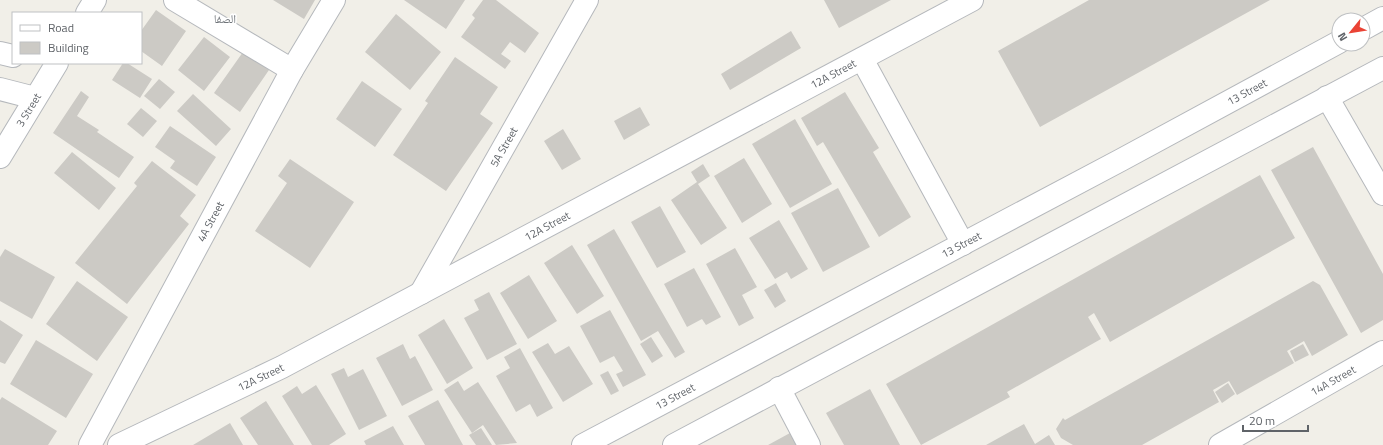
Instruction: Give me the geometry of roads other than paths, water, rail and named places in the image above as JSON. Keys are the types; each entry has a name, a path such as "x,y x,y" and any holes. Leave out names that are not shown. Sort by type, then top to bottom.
{"street":[{"path":"88,12 95,0"},
{"path":"175,0 292,70"},
{"name":"4A Street","path":"90,445 292,70 334,0"},
{"name":"5A Street","path":"421,293 587,0"},
{"name":"12A Street","path":"119,445 282,367 972,0"},
{"path":"1371,25 1383,18"},
{"name":"13 Street","path":"583,445 963,244 1331,46"},
{"path":"0,53 12,56"},
{"path":"862,59 963,244"},
{"name":"3 Street","path":"0,157 56,64"},
{"path":"674,445 1383,68"},
{"path":"0,89 35,98"},
{"path":"1327,98 1383,194"},
{"name":"14A Street","path":"1220,445 1383,352"},
{"path":"779,388 809,445"}],"district":[{"name":"الصفا","path":"225,19"}]}
